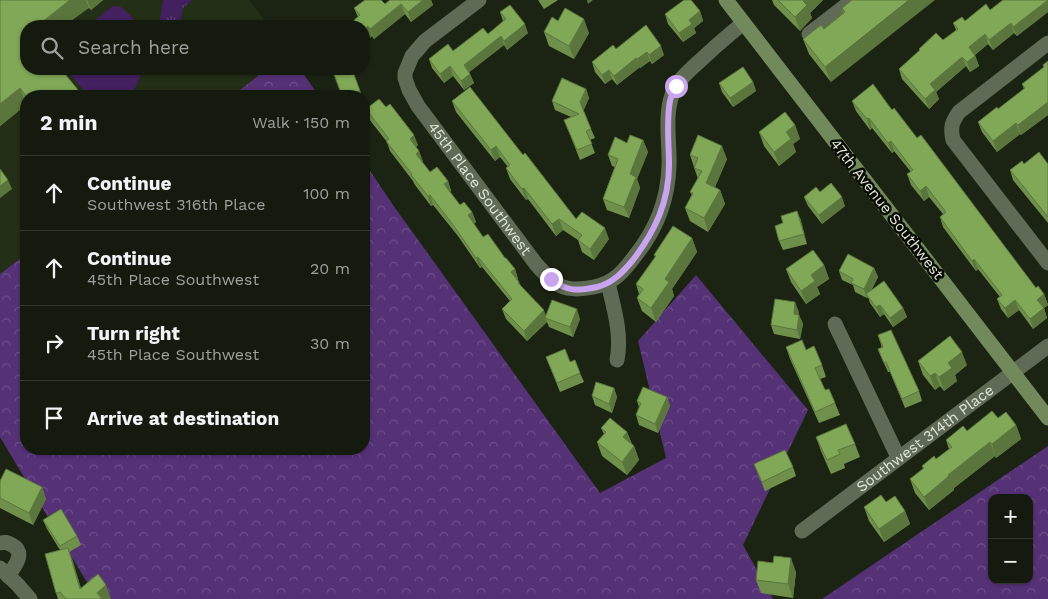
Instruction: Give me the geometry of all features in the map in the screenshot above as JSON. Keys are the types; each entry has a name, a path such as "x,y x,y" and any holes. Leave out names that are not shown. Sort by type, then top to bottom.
{"main road":[{"name":"47th Avenue Southwest","path":"726,0 1048,418"}],"street":[{"name":"45th Place Southwest","path":"479,0 425,41 412,56 405,73 406,83 418,106 543,272 558,285 574,290 600,286 618,277 641,249 657,222 664,204 669,167 670,99 676,86 697,63 743,22"},
{"path":"809,34 852,0"},
{"path":"1048,43 959,112 953,120 951,130 953,140 1048,263"},
{"path":"608,283 618,326 619,349 617,360"},
{"path":"835,324 898,458"},
{"name":"Southwest 314th Place","path":"802,531 1048,346"},
{"path":"0,543 8,543 18,551 19,559 4,572 30,599"}],"shaded area":[{"path":"0,0 249,0 264,20 20,20 20,75 259,75 240,90 20,90 20,259 0,274"}],"green space":[{"path":"163,0 191,0 182,9 180,20 160,20"},
{"path":"113,6 121,7 134,20 95,20"},
{"path":"71,75 141,75 133,90 83,90"},
{"path":"259,75 304,75 315,90 240,90"},
{"path":"370,171 600,493 666,458 638,341 696,275 808,410 743,545 773,599 97,599 0,437 0,274 20,259 20,455 370,455"},
{"path":"1048,446 1048,599 822,599"}],"building":[{"path":"0,0 70,0 45,20 20,20 20,75 66,75 78,90 22,90 20,88 0,104"},
{"path":"365,0 381,0 385,4 390,0 423,0 408,12 401,4 370,29 370,20 354,20 360,15 354,8"},
{"path":"684,0 691,0 700,11 689,20 692,24 679,33 665,14"},
{"path":"778,0 805,0 803,1 807,5 795,17"},
{"path":"852,0 909,0 825,67 803,39 821,25 824,29 845,12 842,8"},
{"path":"1003,0 1048,0 1013,27 1011,23 989,40 985,34 969,47 975,56 967,62 962,57 930,84 935,90 925,99 899,69 936,33 943,40 958,29 953,23 962,17 965,21 986,4 990,10"},
{"path":"510,5 525,24 504,41 501,36 464,65 470,74 461,81 450,66 440,74 429,59 448,44 453,51 483,28 488,34 506,19 500,12"},
{"path":"565,8 584,19 569,46 544,32 552,17 558,21"},
{"path":"646,25 661,46 649,55 647,52 636,58 614,76 609,70 602,75 592,62 613,45 616,49"},
{"path":"1048,61 1048,102 993,141 978,122 1025,88 1022,84 1044,67 1043,65"},
{"path":"743,67 753,82 730,98 719,83"},
{"path":"334,75 354,75 360,90 340,90"},
{"path":"562,78 586,89 580,102 591,129 586,131 592,144 577,150 564,120 579,114 552,101"},
{"path":"873,84 892,110 894,108 917,138 921,135 1036,288 1038,286 1044,294 1037,300 1044,308 1030,319 1015,300 1005,308 997,299 1002,295 974,259 972,261 940,217 946,212 926,186 920,191 907,174 913,170 891,141 888,143 869,118 867,119 852,101"},
{"path":"470,87 523,155 525,153 576,219 582,212 605,228 590,249 578,240 582,235 559,219 552,224 506,168 510,165 496,146 491,150 452,101"},
{"path":"379,99 386,107 390,104 414,135 410,139 419,151 416,154 430,172 437,167 448,181 444,184 460,205 464,202 472,212 468,215 483,237 488,234 515,269 511,272 518,283 544,310 524,331 502,309 512,299 478,257 476,258 430,195 428,196 411,175 386,141 389,139 370,114 370,106"},
{"path":"785,112 795,125 786,132 791,139 774,152 759,132"},
{"path":"630,135 643,140 630,174 636,177 624,207 603,199 618,159 608,155 615,137 627,143"},
{"path":"698,135 722,146 706,183 720,190 704,218 685,208 693,193 690,192 702,171 694,168 698,158 690,155"},
{"path":"1039,152 1048,164 1048,217 1010,170 1022,161 1024,164"},
{"path":"0,169 8,180 0,186"},
{"path":"831,183 842,197 819,215 804,197 816,187 820,192"},
{"path":"797,211 804,234 779,241 775,226 783,223 781,216"},
{"path":"673,226 692,238 665,279 669,282 651,308 637,298 643,289 636,284 656,256 654,255"},
{"path":"813,250 824,265 811,275 815,281 801,291 786,269"},
{"path":"848,254 874,268 864,289 851,283 853,279 839,271"},
{"path":"884,281 903,308 890,318 880,305 876,307 866,294"},
{"path":"775,299 795,302 794,314 799,315 797,330 771,325"},
{"path":"552,300 577,309 570,327 545,318"},
{"path":"891,330 919,391 902,399 886,362 884,363 878,349 883,347 878,335"},
{"path":"950,336 962,352 948,363 952,368 939,377 935,373 930,376 918,361"},
{"path":"802,340 806,350 814,346 822,365 815,368 825,390 829,389 835,403 815,412 786,347"},
{"path":"565,349 570,362 575,360 580,373 557,383 546,357"},
{"path":"596,382 614,388 609,404 592,396"},
{"path":"643,387 667,397 655,424 636,415 641,403 637,401"},
{"path":"992,411 998,418 1006,412 1016,425 992,444 990,442 948,475 924,497 910,479 924,468 922,466 934,456 936,459 952,447 946,440 963,426 967,431"},
{"path":"610,418 627,432 623,437 634,446 622,462 597,442 606,432 601,428"},
{"path":"846,424 855,444 838,450 840,454 827,460 816,437"},
{"path":"785,450 793,467 762,482 754,464"},
{"path":"6,469 42,487 29,513 0,498 0,481"},
{"path":"881,495 886,502 895,496 905,511 879,529 864,507"},
{"path":"61,509 77,536 60,546 43,520"},
{"path":"68,548 80,589 98,574 106,585 97,593 102,599 66,599 60,592 56,593 45,554"},
{"path":"774,556 791,558 788,584 756,580 758,561 773,563"}],"route":[{"path":"551,279 558,285 574,290 600,286 618,277 641,249 657,222 664,204 669,167 668,119 670,99 676,86"}]}
